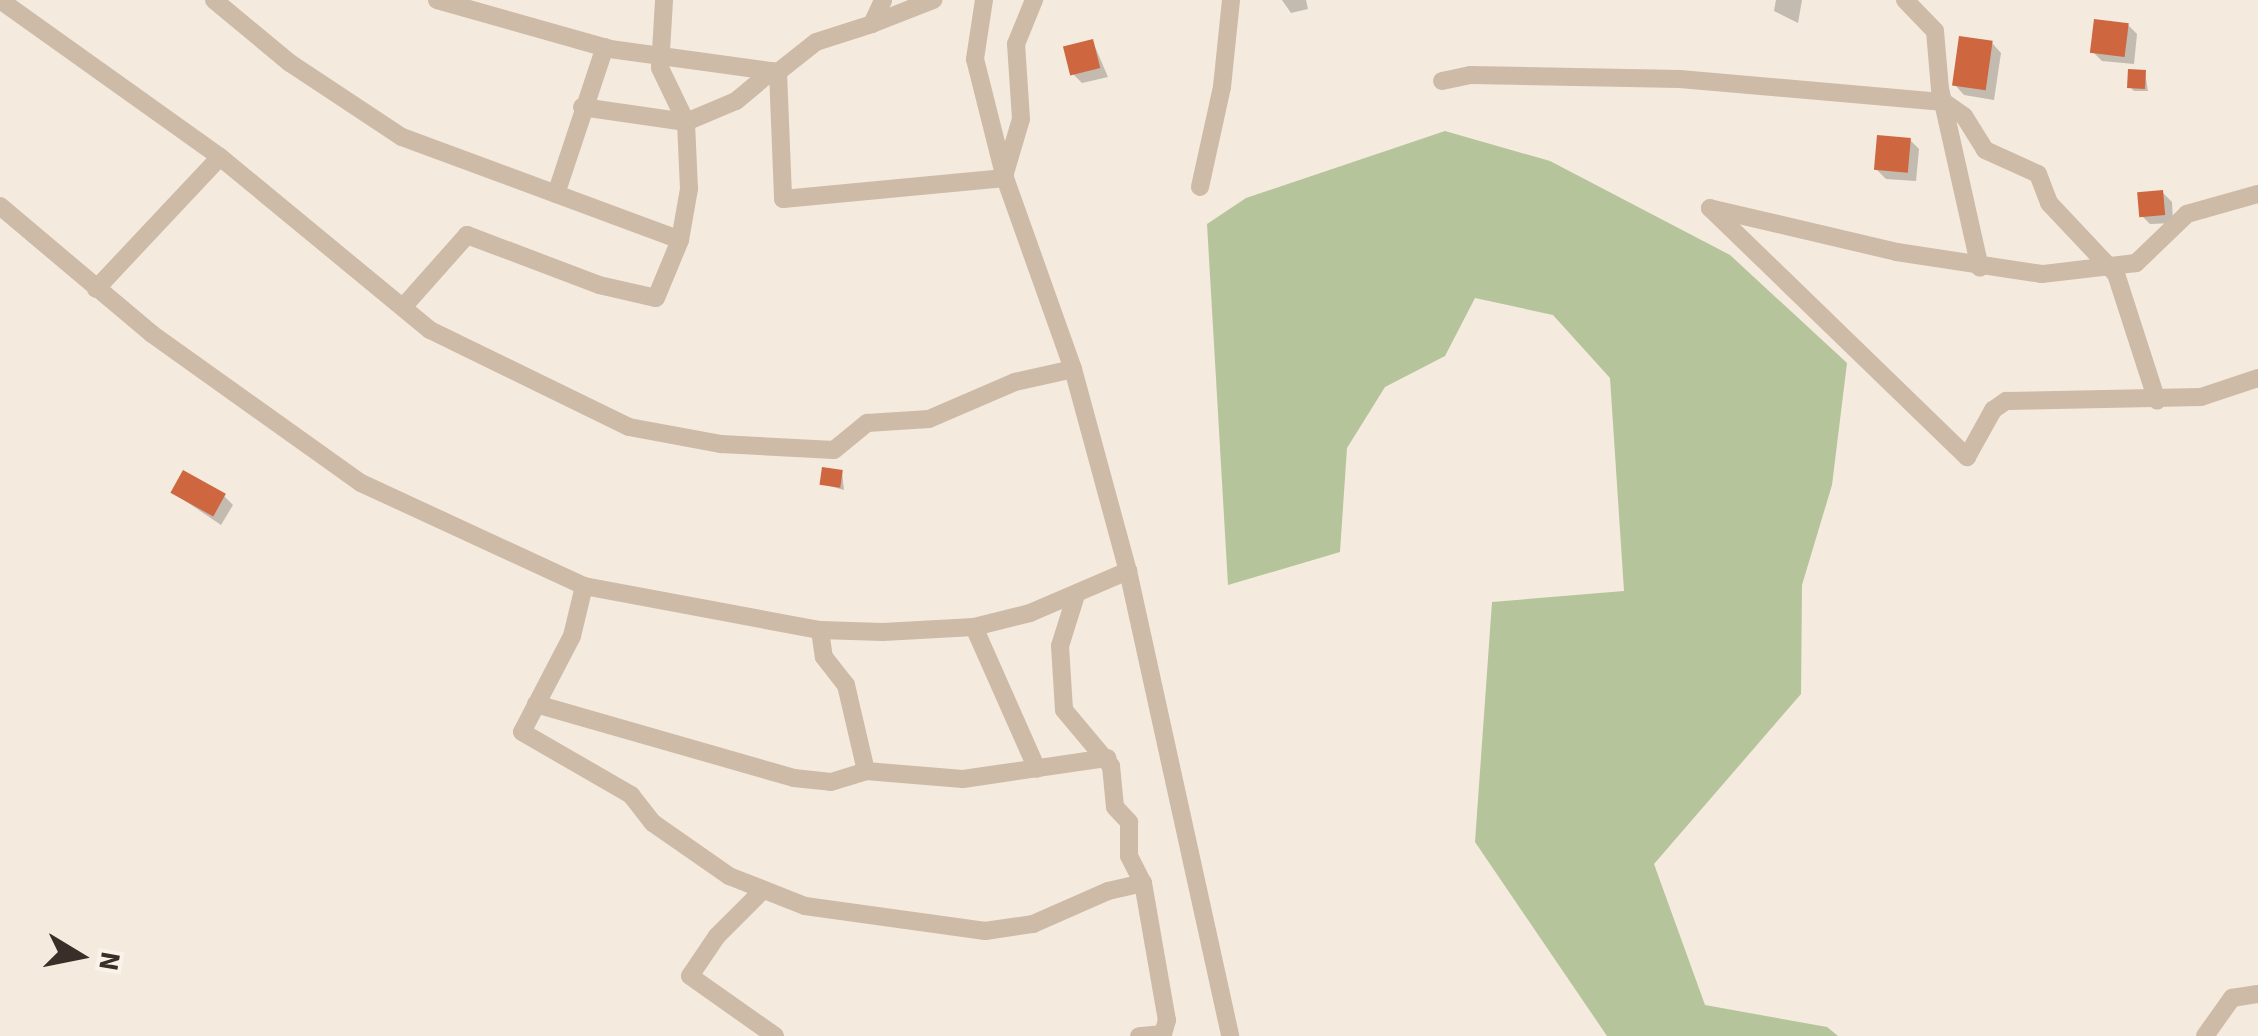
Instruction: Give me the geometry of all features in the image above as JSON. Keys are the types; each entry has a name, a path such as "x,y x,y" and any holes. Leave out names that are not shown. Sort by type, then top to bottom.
{"street":[{"path":"0,0 220,158 404,306 482,360 629,426 722,444 834,450 868,422 929,419 1015,382 1073,369"},
{"path":"214,0 290,63 402,137 680,240"},
{"path":"437,0 604,47 775,72"},
{"path":"404,306 467,235 649,300 656,298 680,240 689,189 686,122 663,80 660,55 664,0"},
{"path":"872,24 883,0"},
{"path":"582,107 686,122 736,101 816,42 933,0"},
{"path":"984,0 976,59 1005,176 1073,369 1128,571 1230,1036"},
{"path":"1005,176 1021,119 1016,44 1034,0"},
{"path":"1200,188 1222,87 1231,0"},
{"path":"1905,0 1935,31 1944,102 1980,268"},
{"path":"556,194 604,47"},
{"path":"775,72 782,199 1005,176"},
{"path":"1442,81 1470,76 1680,79 1944,102 1964,116 1985,150 2038,174 2049,203 2122,288 2157,401"},
{"path":"96,289 220,158"},
{"path":"2258,194 2186,214 2136,263 2042,274 1980,268 1710,208 1966,458 1992,410 2006,401 2157,401 2201,397 2258,378"},
{"path":"0,206 96,289 361,483 584,586 820,630 974,628 1074,598 1128,571"},
{"path":"584,586 572,636 522,732 631,795 654,823 761,892 868,918 985,931 1033,924 1108,890 1143,883"},
{"path":"1074,598 1060,646 1064,710 1107,758 1115,807 1129,822 1130,856 1143,883 1168,1028 1139,1036"},
{"path":"974,628 1037,769"},
{"path":"820,630 824,657 846,685 866,771"},
{"path":"536,704 794,778 831,782 866,771 962,779 1107,758"},
{"path":"761,892 717,936 690,976 775,1036"},
{"path":"2206,1036 2232,998 2258,994"}],"green space":[{"path":"1445,131 1550,161 1730,255 1847,363 1832,485 1802,585 1801,694 1654,864 1705,1005 1827,1027 1838,1036 1607,1036 1475,842 1492,602 1624,591 1610,378 1553,315 1475,298 1445,356 1385,387 1347,448 1340,552 1228,585 1207,224 1246,198"}],"building":[{"path":"2094,19 2129,23 2125,57 2090,53"},
{"path":"1959,36 1993,41 1986,90 1952,86"},
{"path":"1093,39 1100,68 1070,76 1063,46"},
{"path":"2128,69 2146,70 2145,89 2127,88"},
{"path":"1877,135 1911,138 1908,173 1874,170"},
{"path":"2163,190 2165,215 2139,217 2137,192"},
{"path":"822,467 843,470 840,488 819,485"},
{"path":"183,470 226,494 213,516 170,493"}]}
